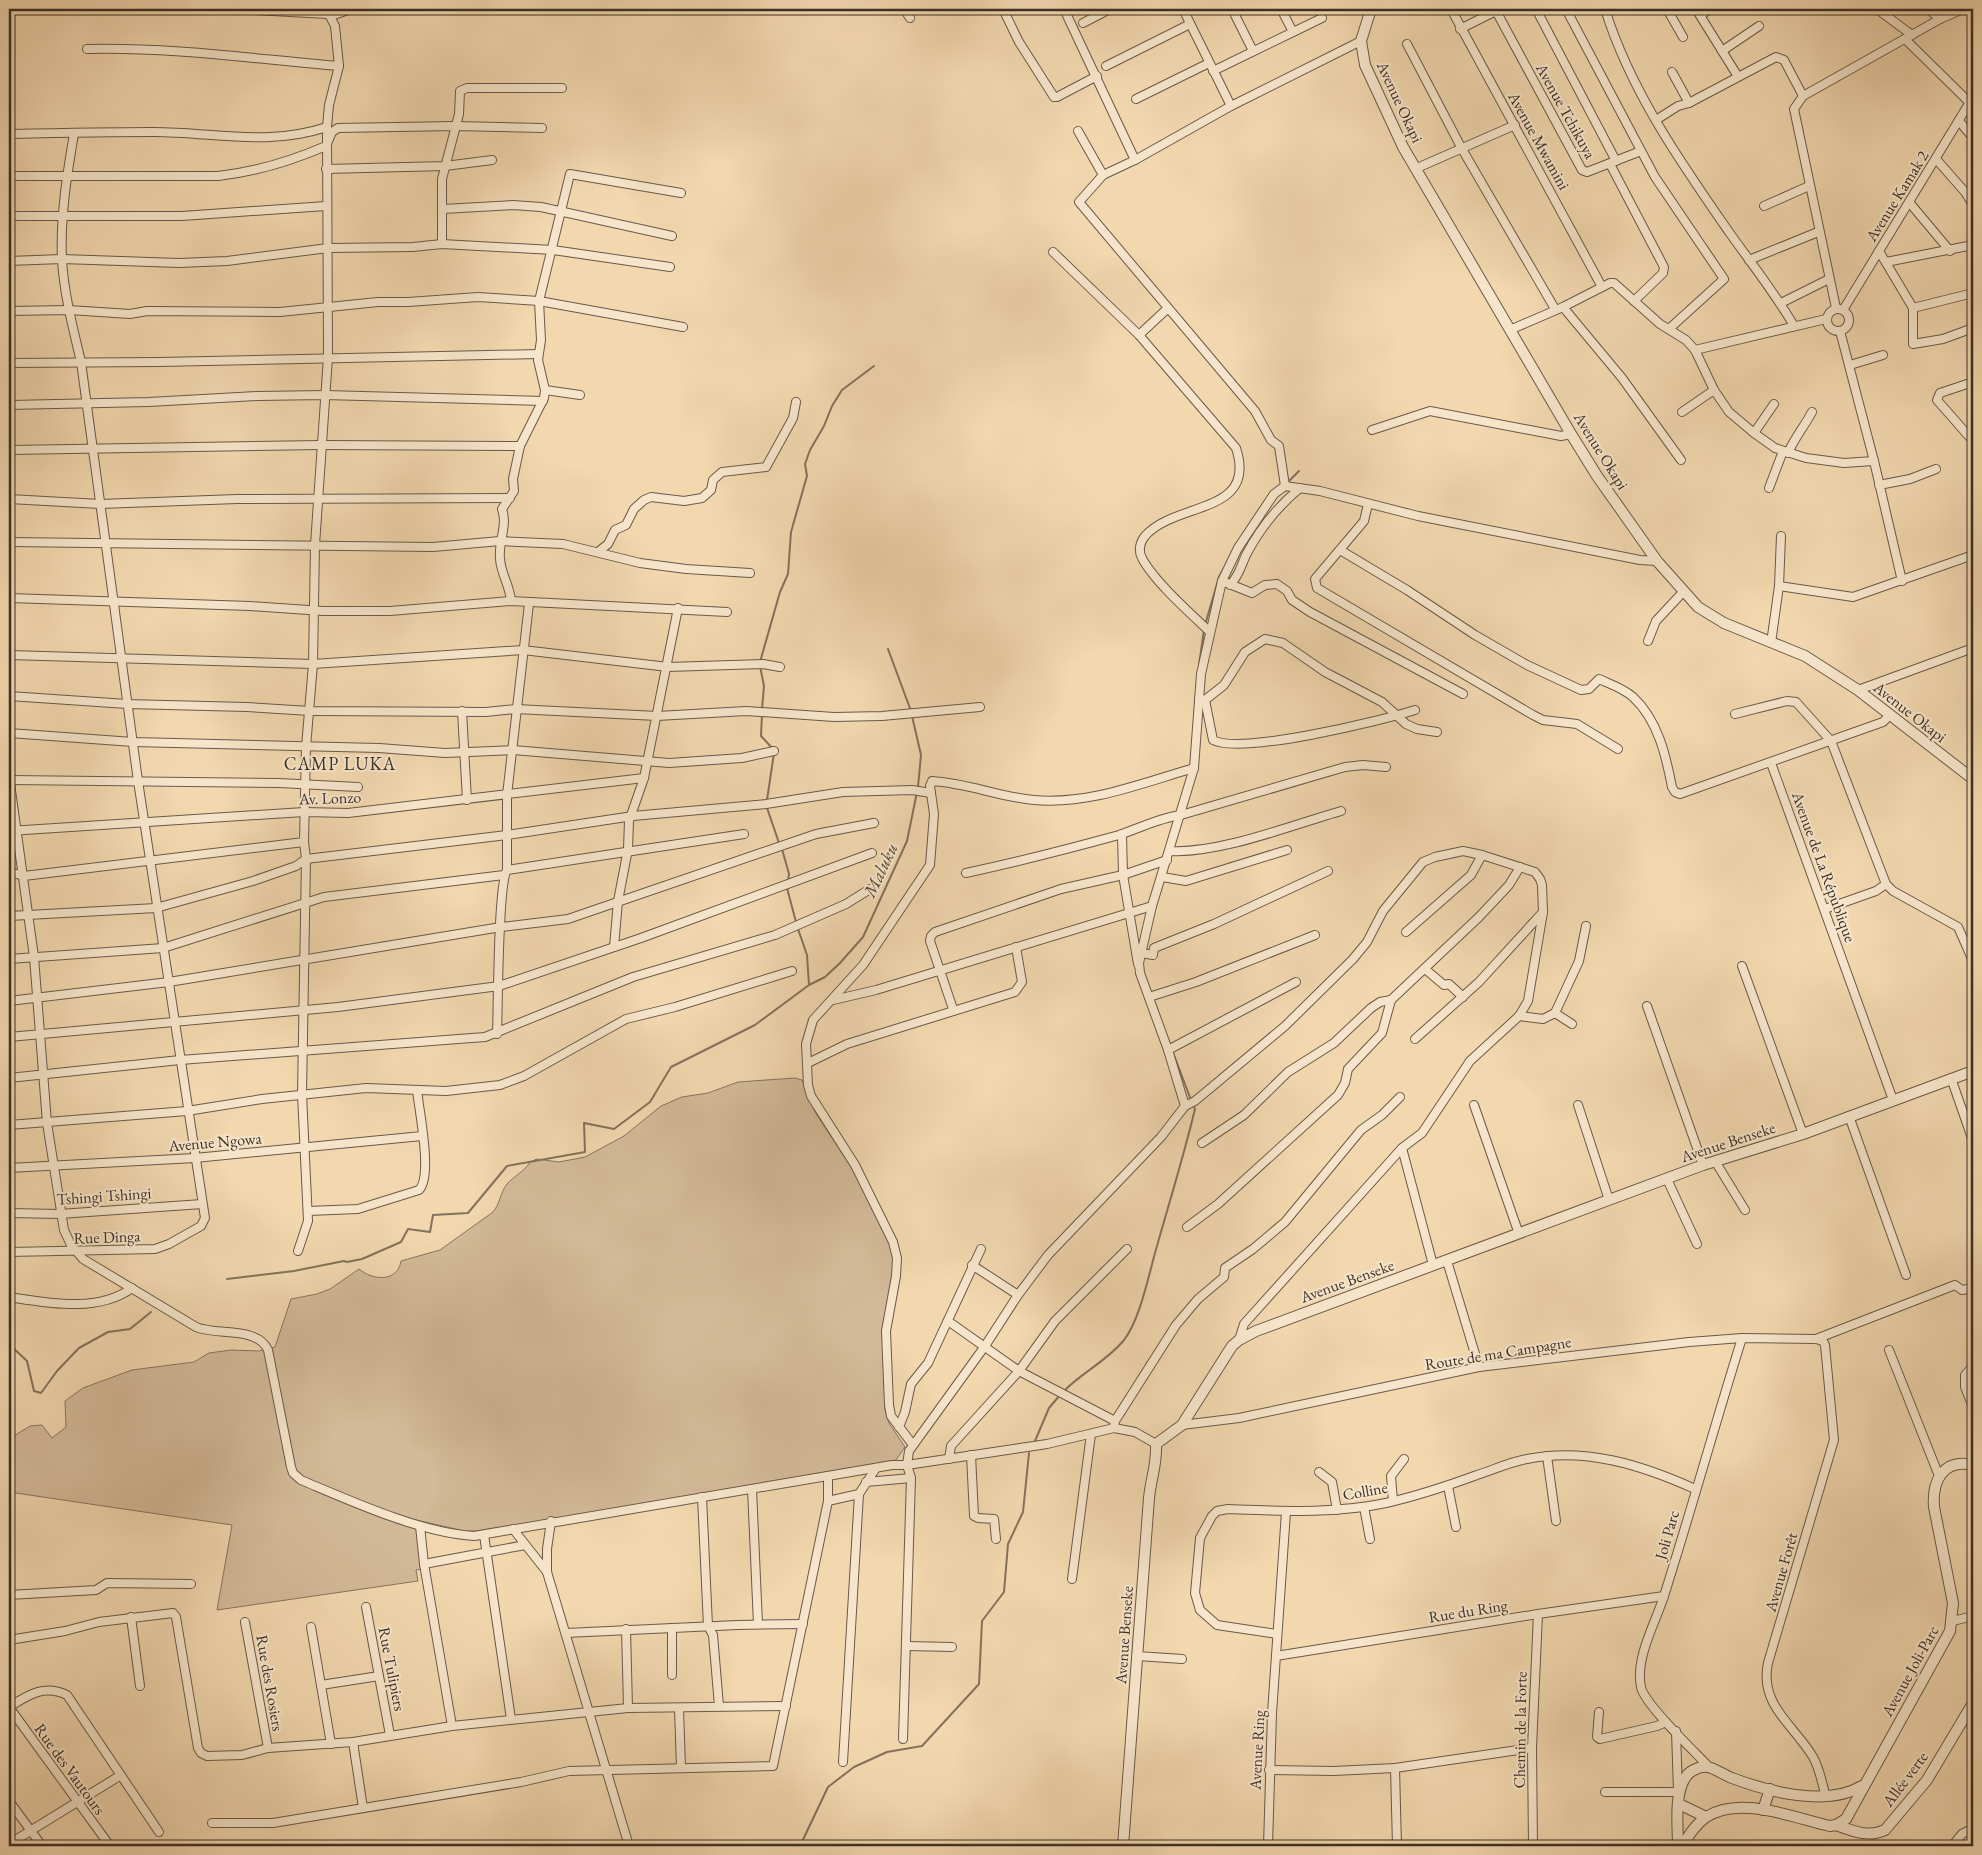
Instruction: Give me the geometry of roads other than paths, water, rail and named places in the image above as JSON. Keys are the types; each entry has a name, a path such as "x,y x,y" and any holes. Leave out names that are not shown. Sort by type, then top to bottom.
{"street":[{"path":"237,9 328,13 351,9"},
{"path":"904,9 910,18"},
{"path":"1003,9 1019,42 1054,97 1057,98 1097,76"},
{"path":"1064,9 1135,160"},
{"path":"1082,23 1110,9"},
{"path":"1183,9 1231,106"},
{"path":"1232,9 1253,51"},
{"path":"1281,9 1293,32"},
{"path":"1140,973 1145,954 1152,906 1194,768 1202,700 1201,674 1209,631 1238,548 1284,482 1278,445 1271,440 1255,411 1079,202 1082,196 1103,175 1135,160 1231,106 1361,41 1371,9"},
{"name":"Avenue Mwamini","path":"1451,9 1460,29 1515,125 1602,287"},
{"path":"1536,9 1664,267 1663,272 1634,301"},
{"path":"1566,9 1655,177 1724,279 1670,328"},
{"path":"1606,9 1622,58 1656,120 1794,326"},
{"path":"1667,9 1683,38"},
{"path":"1710,9 1699,12 1737,75"},
{"path":"1877,9 1909,37 1971,100"},
{"path":"1928,9 1940,19"},
{"path":"1840,309 1828,313 1826,319 1829,327 1840,331 1846,328 1849,321 1848,315 1840,309 1829,279 1794,115 1797,103 1803,96 1940,19 1963,9"},
{"path":"1460,29 1496,10"},
{"name":"Avenue Tchikuya","path":"1496,10 1582,170 1587,172 1641,151"},
{"path":"298,1251 306,1232 308,1211 302,1094 303,902 306,859 304,812 306,747 313,664 315,545 328,357 326,146 329,104 338,66 336,26 328,13"},
{"path":"1136,99 1253,51 1322,18"},
{"path":"1106,66 1190,24"},
{"path":"1722,50 1758,26"},
{"name":"Avenue Okapi","path":"1361,41 1368,72 1403,147 1597,476 1657,561 1698,607 1724,623 1805,656 1858,690 1889,716 1973,779"},
{"path":"1408,44 1462,149 1559,308 1622,378 1681,460"},
{"path":"87,49 127,48 210,53 338,66"},
{"path":"1656,120 1678,106 1689,103 1737,75 1776,56 1784,60 1803,96"},
{"path":"1672,72 1689,103"},
{"path":"442,244 443,208 441,185 456,126 460,91 463,89 562,88"},
{"name":"Avenue Kamak 2","path":"1840,309 1960,122 1971,100"},
{"path":"1960,122 1973,138"},
{"path":"1417,168 1515,125"},
{"path":"9,176 67,174 218,176 244,174 278,165 326,146 332,132 338,128 456,126 542,128"},
{"path":"9,134 155,132 276,138 307,133 327,127"},
{"path":"1078,132 1103,175"},
{"path":"74,134 67,174 62,259 69,310 81,362 156,908 164,948 202,1204"},
{"path":"1936,159 1973,204"},
{"path":"326,169 445,166 492,160"},
{"path":"511,601 500,559 500,541 506,519 502,509 514,492 513,479 520,446 543,401 545,390 538,354 541,340 539,301 553,250 570,174 681,193"},
{"path":"1764,206 1809,186"},
{"path":"1909,202 1950,251"},
{"path":"443,208 513,205 562,212 672,236"},
{"path":"9,216 182,216 326,206"},
{"path":"1749,260 1818,232"},
{"path":"9,260 62,259 179,263 226,260 328,248 413,247 442,244 553,250 670,267"},
{"path":"1886,262 1973,245"},
{"path":"1879,251 1913,308 1913,344 1943,339 1973,328"},
{"path":"1053,252 1139,336 1236,448 1241,464 1237,485 1232,491 1220,500 1159,523 1143,538 1140,546 1142,557 1151,570 1209,631"},
{"path":"1780,303 1829,279"},
{"path":"1512,329 1614,283 1660,324 1670,328 1696,350 1714,390 1729,412 1754,433 1786,452 1806,458 1844,463 1874,461"},
{"path":"1913,308 1973,293"},
{"path":"9,311 69,310 130,314 147,311 280,312 378,302 478,297 539,301 683,327"},
{"path":"1139,336 1168,308"},
{"path":"1696,350 1826,319"},
{"path":"1840,331 1874,461 1902,581"},
{"path":"9,363 538,354"},
{"path":"1850,365 1882,354"},
{"path":"1973,382 1940,393 1937,396 1940,403 1970,431 1973,441"},
{"path":"545,390 580,395"},
{"path":"1682,412 1714,390"},
{"path":"9,405 325,395 543,401"},
{"path":"598,552 608,544 615,530 626,525 634,509 644,500 651,497 684,501 702,498 711,490 713,480 722,472 766,467 794,418 796,402"},
{"path":"1754,433 1774,404"},
{"path":"1372,430 1430,411 1561,436 1572,434"},
{"path":"1769,488 1786,452 1798,432 1803,430 1812,412"},
{"path":"9,450 321,445 520,446"},
{"path":"1879,485 1910,479 1936,469"},
{"path":"1284,482 1300,488 1368,504 1640,560 1657,561"},
{"path":"1227,584 1238,576 1246,556 1265,523 1279,506 1300,488"},
{"path":"9,499 100,504 318,498 510,498"},
{"path":"1271,499 1279,506"},
{"path":"1368,504 1364,521 1315,579 1317,588 1538,718 1553,722 1578,724 1618,749"},
{"path":"1771,643 1779,586 1781,536"},
{"path":"9,542 433,547 500,541 563,544 649,564 750,572"},
{"path":"1340,550 1475,635 1542,673 1581,690 1589,689 1599,679 1632,697 1645,712 1660,740 1675,792 1688,793 1882,722 1889,716"},
{"path":"1779,586 1853,597 1973,555"},
{"path":"1227,584 1252,593 1264,585 1277,584 1283,586 1292,600 1310,612 1463,694"},
{"path":"1648,641 1656,621 1683,592"},
{"path":"9,598 313,610 390,611 511,601 529,604 678,608 727,612"},
{"path":"497,1034 501,927 506,873 507,796 529,604"},
{"path":"614,947 618,901 628,849 629,821 633,816 648,761 668,667 678,608"},
{"path":"1202,700 1224,685 1245,652 1265,638 1283,643 1331,676 1382,702 1397,716 1417,729 1437,732"},
{"path":"1858,690 1973,648"},
{"path":"9,655 313,664 523,650 668,667 760,664 780,667"},
{"path":"9,696 127,704 247,707 310,711 516,710 657,716 746,711 834,717 882,716 980,707"},
{"path":"1202,700 1212,738 1217,742 1244,744 1300,737 1397,716 1415,710"},
{"path":"1735,714 1787,701 1796,702 1831,741 1886,884 1958,927 1973,962"},
{"path":"462,711 467,800"},
{"path":"9,733 133,742 379,748 445,753 513,750 692,763 742,758 774,751"},
{"name":"Avenue de La République","path":"1772,763 1893,1100"},
{"path":"966,873 1122,834 1152,822 1345,767 1363,765 1386,767"},
{"path":"913,1445 890,1412 886,1325 895,1286 897,1265 893,1242 855,1165 814,1104 808,1085 808,1031 812,1020 864,965 930,865 934,814 927,792 932,781 1031,800 1057,802 1083,799 1194,768"},
{"name":"Av. Lonzo","path":"12,830 304,812 348,813 507,796 644,778"},
{"path":"358,786 9,779 12,830 24,876 34,957 47,1123 60,1214 66,1236 76,1252 94,1266 157,1305 201,1329 256,1337 266,1344 291,1467 296,1477 420,1526 454,1534 484,1535 552,1521 876,1468 1047,1444 1091,1434 1115,1425 1173,1328 1198,1299 1224,1277 1225,1268 1253,1249 1291,1216 1362,1130 1400,1097"},
{"path":"9,916 156,908 253,881 296,866 306,859 507,835 633,816 766,804 843,792 912,790 927,792"},
{"path":"1170,851 1189,852 1212,848 1341,811"},
{"path":"9,1001 38,1000 169,982 501,927 568,919 816,834 874,822"},
{"path":"9,958 164,948 303,902 333,896 506,873 744,834"},
{"path":"1122,834 1123,875 1128,914 1140,973 1168,1050 1185,1106"},
{"path":"9,872 24,876 304,842"},
{"path":"1162,877 1186,881 1287,850"},
{"path":"903,1739 911,1478 908,1454 985,1346 1018,1295 1048,1256 1161,1137 1185,1106 1196,1101 1285,1026 1352,959 1367,942 1383,911 1423,862 1435,857 1463,852 1482,855 1535,872 1540,879 1543,912 1528,1001 1519,1016 1470,1061 1422,1133 1402,1148 1244,1324 1239,1340"},
{"path":"9,1037 358,1005 499,986 614,947 872,853"},
{"path":"1406,932 1471,875 1482,855"},
{"path":"953,1009 930,941 934,932 1061,889 1123,875 1167,860"},
{"path":"1202,1143 1244,1115 1288,1072 1334,1043 1371,1008 1380,1002 1391,1000 1425,969 1509,885 1520,867"},
{"path":"1145,954 1152,955 1154,948 1163,943 1214,924 1328,871"},
{"path":"1825,909 1876,892 1886,884"},
{"path":"9,1078 180,1060 485,1037 497,1034 523,1021 633,977 775,935 846,904 870,889"},
{"path":"832,1000 940,971 1152,906"},
{"path":"1415,1038 1463,997 1543,912"},
{"path":"1519,1016 1543,1019 1555,1012 1579,961 1586,926"},
{"path":"1149,997 1196,982 1315,935"},
{"path":"808,1062 847,1044 890,1032 953,1009 1015,992 1022,982 1016,947"},
{"path":"1742,966 1803,1134"},
{"path":"1425,969 1444,985 1449,984 1454,987 1463,997"},
{"path":"9,1124 47,1123 187,1111 302,1094 366,1088 446,1091 500,1085 524,1076 626,1019 675,1007 792,971"},
{"path":"1168,1050 1296,982"},
{"path":"1187,1227 1218,1204 1338,1095 1345,1084 1348,1069 1382,1033 1391,1000"},
{"path":"1647,1006 1704,1165"},
{"path":"1555,1012 1572,1024"},
{"name":"Avenue Benseke","path":"1123,1846 1150,1485 1157,1462 1156,1444 1182,1425 1227,1354 1239,1340 1256,1330 1704,1165 1803,1134 1973,1071"},
{"path":"1951,1078 1973,1141"},
{"path":"308,1211 358,1209 419,1190 425,1176 417,1090"},
{"path":"1474,1105 1519,1234"},
{"path":"1578,1105 1609,1200"},
{"path":"1849,1116 1906,1275"},
{"name":"Avenue Ngowa","path":"9,1168 195,1158 422,1136"},
{"path":"1402,1148 1433,1265"},
{"path":"1715,1161 1745,1210"},
{"path":"1666,1179 1697,1244"},
{"name":"Tshingi Tshingi","path":"9,1213 60,1214 202,1204"},
{"name":"Rue Dinga","path":"9,1252 76,1252 160,1248 200,1226 205,1218 202,1204"},
{"path":"899,1427 905,1412 911,1384 928,1363 980,1249"},
{"path":"949,1459 952,1446 1019,1371 1060,1316 1127,1249"},
{"path":"1447,1261 1479,1367"},
{"path":"972,1265 1018,1295"},
{"path":"1819,1340 1955,1285 1962,1290 1973,1288"},
{"path":"9,1298 70,1304 115,1299 132,1288"},
{"path":"948,1321 1019,1371 1070,1397 1115,1425 1135,1432 1156,1444"},
{"name":"Route de ma Campagne","path":"1182,1425 1238,1418 1479,1367 1631,1348 1742,1338 1819,1340"},
{"name":"Joli Parc","path":"1709,1767 1643,1695 1640,1679 1644,1652 1664,1596 1742,1338"},
{"name":"Avenue Forêt","path":"1819,1340 1825,1345 1834,1440 1768,1663 1766,1677 1768,1692 1777,1711 1814,1760 1826,1797"},
{"path":"1889,1350 1939,1476 1952,1467 1973,1465"},
{"path":"1973,1366 1965,1375 1964,1387 1973,1407"},
{"path":"1072,1579 1091,1434"},
{"path":"971,1455 974,1516 978,1518 994,1518 996,1539"},
{"name":"Colline","path":"1277,1634 1224,1627 1206,1617 1200,1610 1196,1593 1199,1548 1207,1522 1217,1512 1228,1509 1286,1512 1364,1507 1448,1486 1516,1461 1547,1456 1586,1455 1619,1461 1695,1489"},
{"path":"1547,1456 1556,1521"},
{"path":"1393,1501 1391,1476 1404,1459"},
{"path":"843,1762 859,1494 876,1468"},
{"path":"1319,1472 1332,1482 1337,1510"},
{"path":"212,1823 273,1822 521,1782 564,1772 607,1769 773,1766 828,1501 828,1476"},
{"name":"Avenue Joli-Parc","path":"1836,1826 1846,1819 1862,1786 1946,1642 1953,1621 1953,1603 1934,1507 1934,1491 1939,1476"},
{"path":"866,1482 911,1478"},
{"path":"1448,1486 1456,1527"},
{"path":"752,1489 758,1624"},
{"path":"828,1501 859,1494"},
{"path":"702,1497 708,1626 713,1635 719,1706"},
{"path":"1364,1507 1370,1540"},
{"name":"Avenue Ring","path":"1268,1846 1269,1770 1286,1512"},
{"path":"552,1521 547,1549 548,1572 629,1846"},
{"path":"420,1526 424,1564 452,1726"},
{"path":"514,1529 548,1572"},
{"path":"484,1535 511,1719"},
{"path":"424,1564 525,1545"},
{"path":"9,1595 96,1590 107,1583 192,1584"},
{"name":"Rue du Ring","path":"1276,1656 1664,1596"},
{"name":"Rue Tulipiers","path":"366,1608 390,1735"},
{"path":"9,1640 131,1617 170,1612 175,1614 201,1753 207,1756 242,1754 268,1748 353,1742 452,1726 589,1711 628,1708 786,1706"},
{"name":"Chemin de la Forte","path":"1533,1846 1532,1748 1538,1614"},
{"path":"1953,1621 1973,1616"},
{"path":"131,1617 140,1686"},
{"name":"Rue des Rosiers","path":"245,1622 268,1748"},
{"path":"566,1633 626,1629 803,1624"},
{"path":"312,1627 330,1744"},
{"path":"672,1628 672,1675"},
{"path":"626,1629 628,1708"},
{"path":"906,1646 952,1647"},
{"path":"1137,1656 1182,1659"},
{"path":"321,1685 379,1676"},
{"path":"9,1707 39,1690 50,1689 67,1695 159,1832"},
{"name":"Allée verte","path":"1706,1818 1714,1813 1736,1808 1763,1810 1867,1834 1876,1834 1885,1830 1927,1780 1973,1703"},
{"name":"Rue des Vautours","path":"9,1707 110,1846"},
{"path":"679,1708 681,1768"},
{"path":"1599,1712 1597,1737 1600,1739 1657,1726 1666,1722"},
{"path":"1676,1730 1679,1798 1678,1846"},
{"path":"353,1742 363,1808"},
{"path":"1269,1770 1334,1771 1395,1768 1532,1748"},
{"path":"1679,1798 1687,1775 1698,1768 1709,1767 1732,1778 1770,1789 1826,1797 1843,1795 1862,1786"},
{"path":"1395,1768 1397,1846"},
{"path":"9,1844 121,1775"},
{"path":"1763,1810 1770,1789"},
{"path":"1605,1792 1679,1798 1706,1818 1697,1825 1682,1846"},
{"path":"9,1800 42,1846"},
{"path":"1952,1846 1962,1834 1973,1828"}],"waterway":[{"path":"760,662 780,592 788,574 791,532 807,476 805,464 810,450 842,390 874,366"},
{"path":"1287,483 1299,471"},
{"path":"1205,625 1219,577 1224,568"},
{"path":"1199,665 1204,630"},
{"name":"Maluku","path":"888,649 911,711"},
{"path":"760,666 764,686 762,709"},
{"path":"762,714 761,736 773,749"},
{"name":"Maluku","path":"912,716 921,755 918,787"},
{"path":"767,800 774,753"},
{"path":"227,1279 294,1271 362,1259 401,1242 408,1229 430,1232 433,1215 468,1213 507,1166 585,1152 584,1123 614,1129 650,1102 671,1067 755,1025 809,985 825,977 840,963 863,937 907,841 917,792"},
{"path":"766,805 779,843"},
{"path":"782,849 789,874 788,881"},
{"path":"787,888 796,922"},
{"path":"798,929 807,955 809,985"},
{"path":"1172,1050 1191,1100"},
{"path":"1063,1392 1117,1348 1130,1331 1135,1320 1144,1295 1186,1143 1195,1109 1193,1104"},
{"name":"Maluku","path":"9,1344 27,1361 34,1391 41,1393 57,1371 79,1348 108,1332 130,1329 151,1312"},
{"path":"1035,1441 1049,1408 1060,1395"},
{"path":"800,1846 828,1787 854,1767 887,1752 922,1746 979,1684 982,1621 1004,1592 1008,1544 1023,1512 1029,1453"}],"district":[{"name":"CAMP LUKA","path":"340,763"}]}
